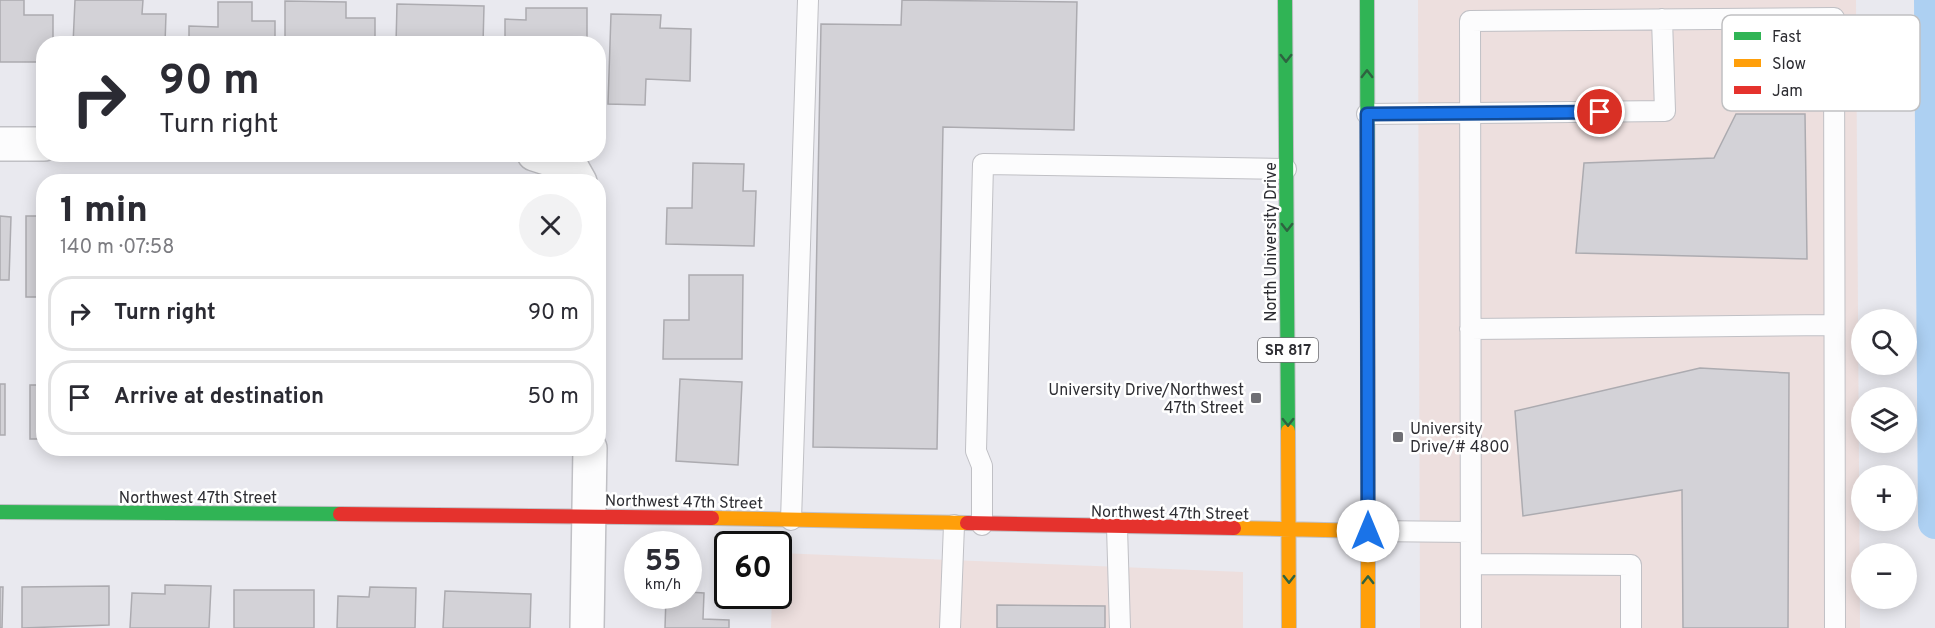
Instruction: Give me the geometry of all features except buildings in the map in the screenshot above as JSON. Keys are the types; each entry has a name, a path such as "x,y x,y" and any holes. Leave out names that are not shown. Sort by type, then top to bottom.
{"street":[{"name":"North University Drive","path":"1285,0 1289,628"},
{"path":"1367,0 1368,628"},
{"path":"0,144 36,144"},
{"path":"550,162 575,174"},
{"path":"587,628 590,456"},
{"name":"Northwest 47th Street","path":"0,512 589,515 954,525 1368,531"}],"lane":[{"path":"791,520 808,0"},
{"path":"1471,628 1470,21 1722,19"},
{"path":"1367,114 1665,111 1662,20"},
{"path":"1834,111 1835,628"},
{"path":"982,525 982,466 976,451 983,164 1286,169"},
{"path":"1470,328 1834,325"},
{"path":"950,628 954,525"},
{"path":"1117,527 1120,628"},
{"path":"1368,531 1471,532"},
{"path":"1471,564 1631,566 1631,628"}],"shaded area":[{"path":"1418,0 1856,0 1856,15 1722,15 1722,111 1857,111 1858,309 1851,309 1851,375 1858,375 1858,387 1851,387 1851,453 1859,453 1859,465 1851,465 1851,531 1859,531 1859,543 1851,543 1851,609 1860,609 1860,628 1420,628"},
{"path":"792,554 1243,572 1243,628 771,628 772,609 792,609"}],"waterway":[{"path":"1931,0 1935,522"}],"traffic: fast":[{"path":"1285,0 1288,431"},
{"path":"1367,0 1368,370"},
{"path":"0,512 340,514"}],"traffic: slow":[{"path":"1368,370 1368,628"},
{"path":"1288,431 1289,628"},
{"path":"712,518 967,523"},
{"path":"1234,528 1368,531"}],"traffic: jam":[{"path":"340,514 712,518"},
{"path":"967,523 1234,528"}],"place":[{"name":"University Drive/Northwest 47th Street","path":"1256,398"},
{"name":"University Drive/# 4800","path":"1398,437"}],"route":[{"path":"1368,531 1367,114 1600,112"}]}
